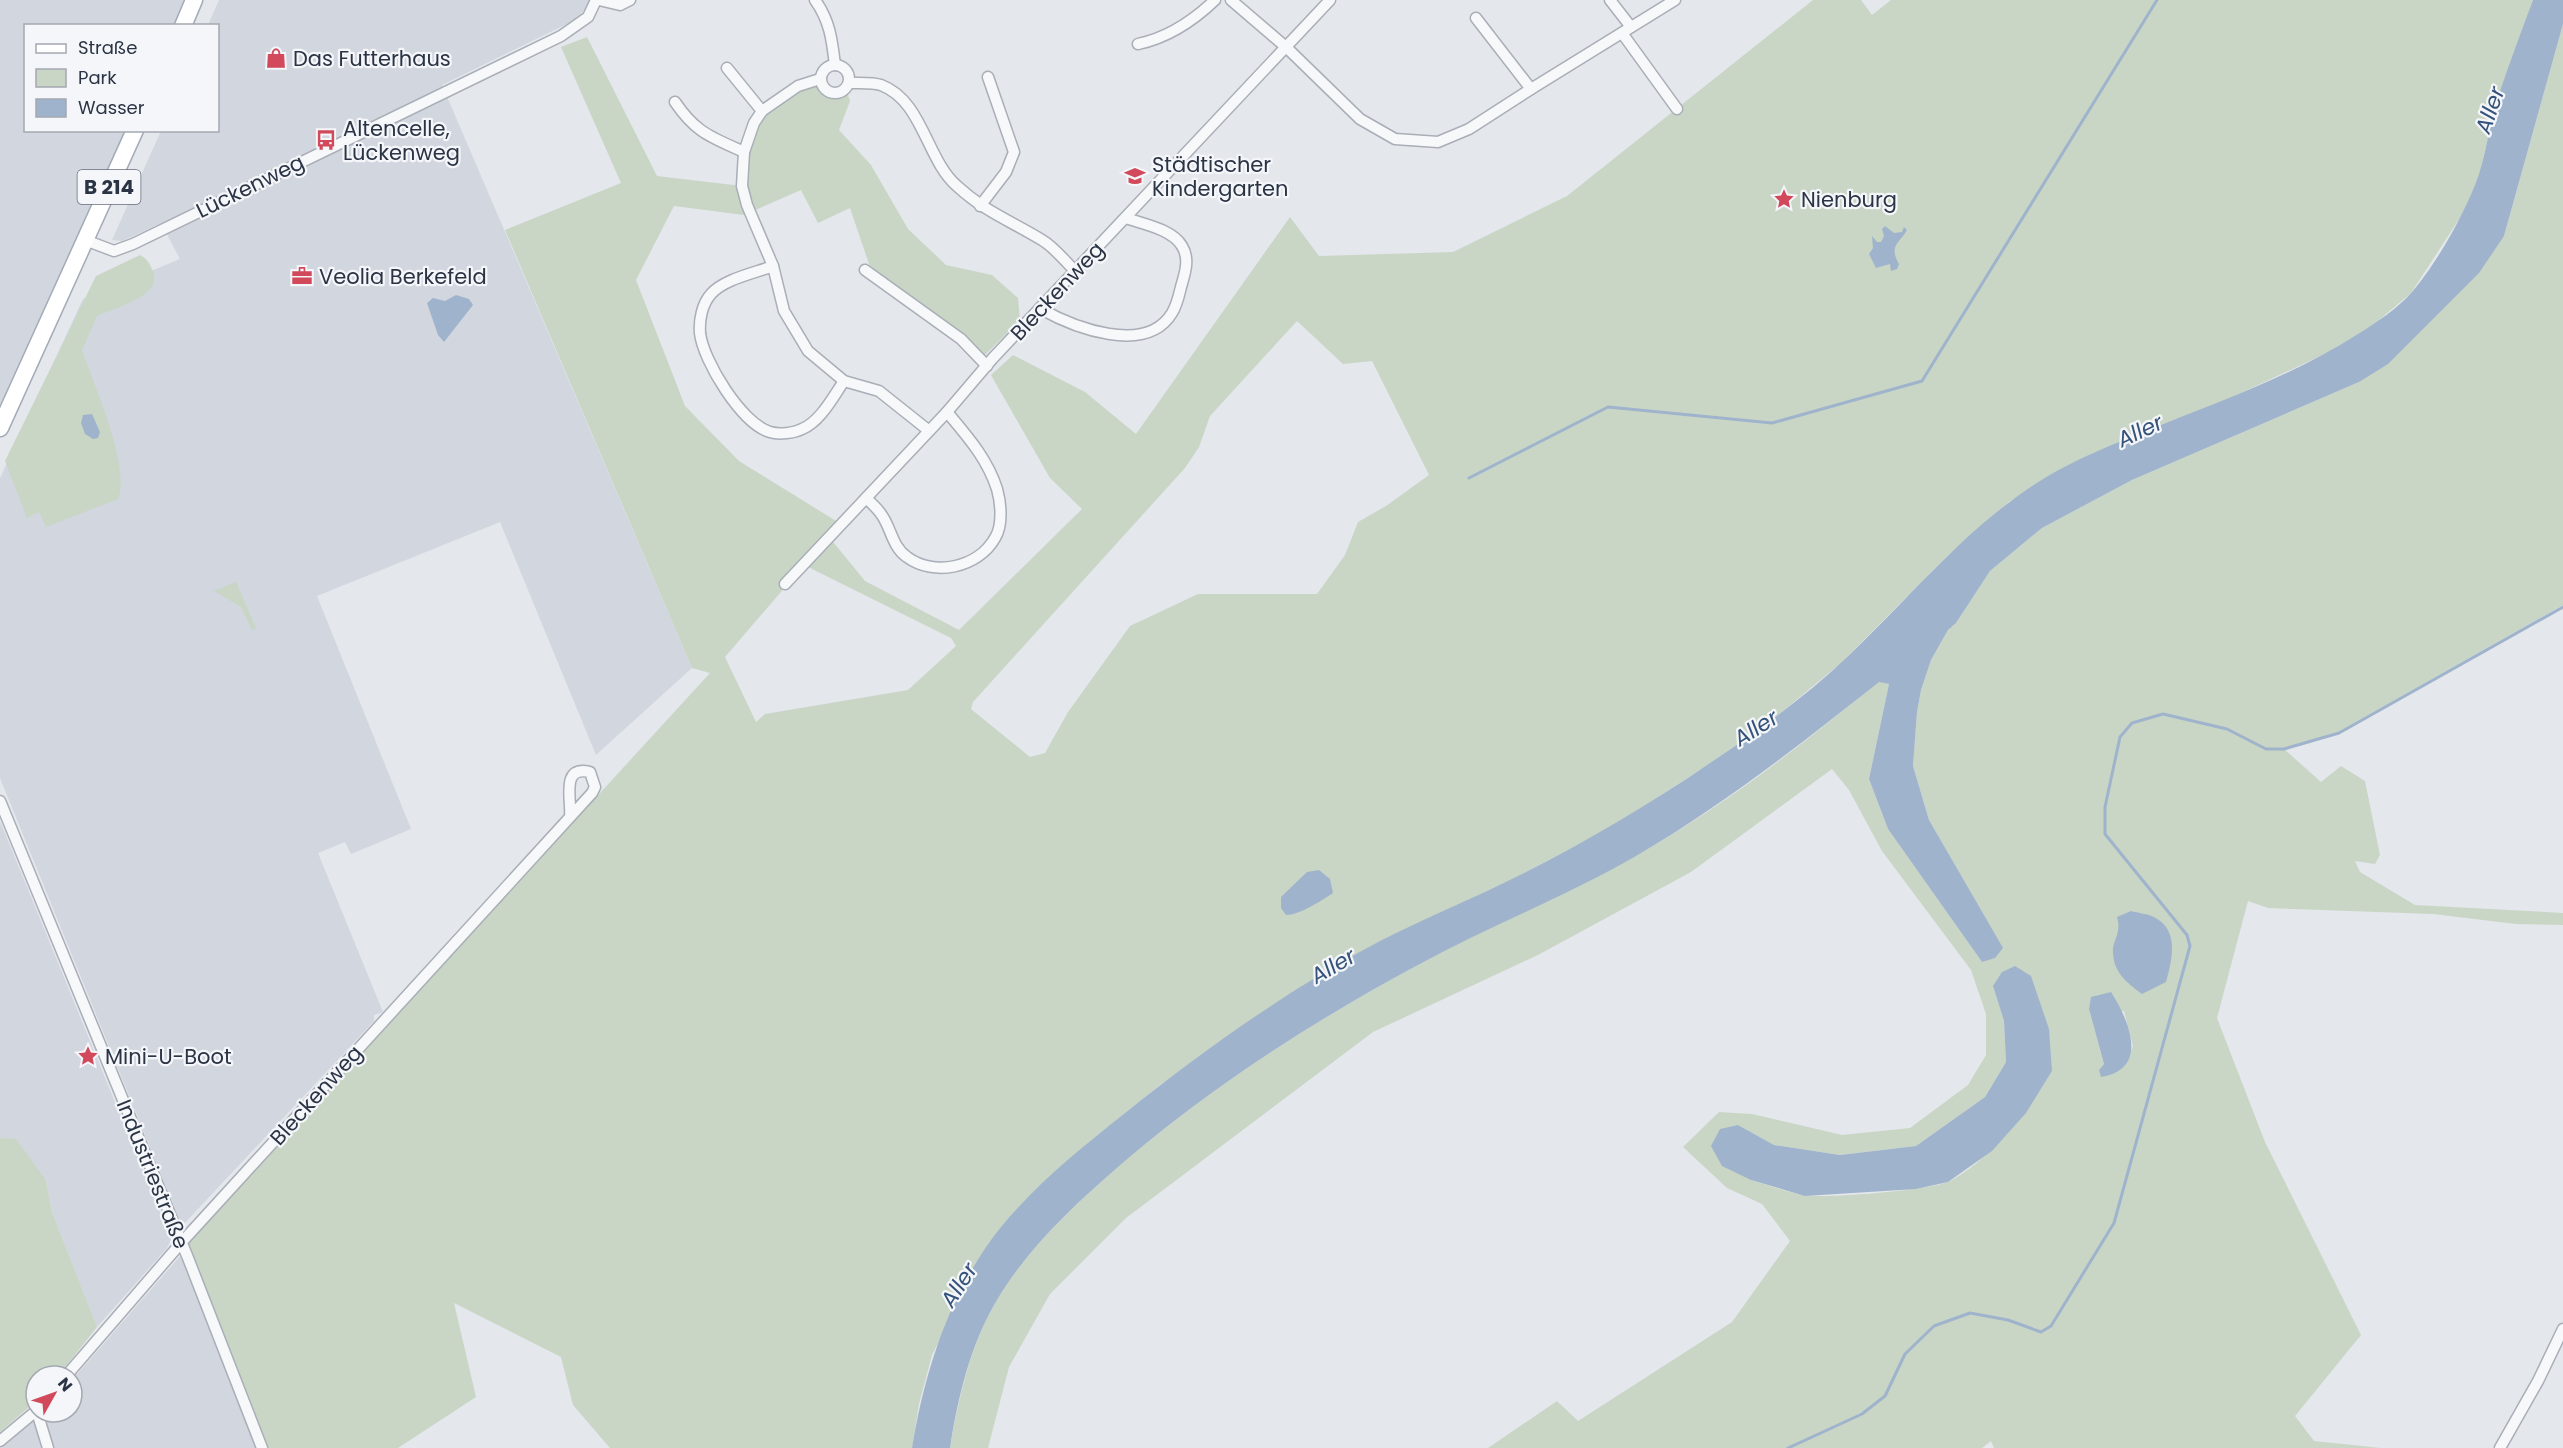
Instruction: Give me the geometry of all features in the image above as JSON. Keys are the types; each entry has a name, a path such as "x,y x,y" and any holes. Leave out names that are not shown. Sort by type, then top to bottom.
{"main road":[{"path":"184,24 194,0"},
{"name":"B 214","path":"0,428 134,132"}],"street":[{"name":"Lückenweg","path":"85,240 114,250 134,244 561,36 588,17 597,0 620,5 630,0"},
{"path":"815,0 826,14 832,36 834,65"},
{"path":"1138,44 1153,41 1186,24 1215,0"},
{"path":"1232,0 1287,48 1360,119 1395,139 1438,142 1468,129 1676,0"},
{"name":"Bleckenweg","path":"785,584 1330,0"},
{"path":"1610,0 1626,30 1677,109"},
{"path":"1476,18 1531,88"},
{"path":"834,65 846,70 849,83 843,91 830,93 823,88 820,79 822,70 834,65"},
{"path":"727,68 762,111"},
{"path":"980,206 1006,172 1014,152 988,77"},
{"path":"820,79 798,86 762,111 754,123 744,152 742,186 744,197 773,266 784,311 808,351 844,381 879,391 928,430"},
{"path":"849,83 881,85 896,96 914,115 932,153 954,184 980,206 1044,240 1075,271"},
{"path":"675,102 690,124 709,137 744,152"},
{"path":"1041,309 1067,324 1092,331 1130,335 1146,333 1159,326 1172,314 1186,269 1187,258 1182,245 1170,234 1125,218"},
{"path":"773,266 723,285 711,295 700,315 700,335 708,358 727,391 747,417 770,432 787,433 804,429 824,411 844,381"},
{"path":"865,270 961,339 987,366"},
{"path":"866,498 883,516 891,539 906,557 929,566 950,568 975,558 995,538 1000,519 997,490 980,452 947,412"},
{"name":"Bleckenweg","path":"76,1364 181,1243 599,787 590,772 582,770 574,773 569,781 570,817"},
{"name":"Industriestraße","path":"0,801 181,1243 262,1448"},
{"path":"2500,1448 2538,1381 2563,1329"},
{"path":"0,1441 24,1422"},
{"path":"41,1424 48,1448"}],"shaded area":[{"path":"0,0 187,0 175,24 24,24 24,132 127,132 0,407"},
{"path":"219,0 594,0 575,20 442,85 692,668 596,755 500,522 317,596 411,829 351,854 345,842 318,853 383,1012 374,1015 374,1021 182,1226 0,778 0,478 83,299 180,259 161,223 122,241 112,240 161,132 219,132 219,24 208,24"},
{"path":"0,821 171,1239 167,1248 97,1327 52,1212 46,1180 16,1140 0,1138"},
{"path":"181,1255 257,1448 2,1448 30,1424 84,1424 84,1366"}],"green space":[{"path":"1813,0 1861,0 1872,15 1891,0 2533,0 2497,102 2480,172 2467,207 2411,293 2372,326 2333,350 2010,501 1947,556 1841,663 1778,715 1709,764 1610,828 1522,874 1161,1084 1089,1142 1028,1199 988,1244 932,1355 919,1404 912,1448 610,1448 573,1405 561,1357 454,1303 476,1397 398,1448 266,1448 185,1246 710,673 692,668 505,230 621,183 561,47 587,37 657,176 742,186 754,124 798,88 816,85 823,92 835,96 847,92 850,101 839,130 871,165 908,229 946,265 992,275 1018,298 1020,320 984,356 891,289 869,264 850,208 818,223 801,190 744,215 674,206 636,280 685,406 739,461 841,524 829,537 865,581 959,630 1082,509 1050,478 991,375 1013,355 1085,392 1136,434 1290,217 1319,256 1453,252 1567,196","holes":["1297,321 1343,364 1372,361 1429,475 1386,506 1358,522 1345,555 1317,594 1198,594 1130,626 1068,712 1045,753 1030,757 971,709 973,702 1185,468 1199,447 1210,416","804,565 951,638 956,646 908,690 765,714 756,722 725,657"]},
{"path":"2563,24 2563,605 2338,732 2284,749 2321,782 2341,766 2365,781 2380,855 2375,864 2355,861 2360,872 2415,905 2563,913 2563,925 2516,924 2433,914 2268,908 2248,901 2217,1018 2265,1142 2361,1335 2295,1416 2314,1441 2381,1448 1994,1448 1991,1441 1982,1448 1488,1448 1557,1401 1578,1421 1732,1322 1790,1241 1762,1204 1727,1188 1683,1147 1719,1112 1752,1114 1842,1135 1910,1128 1968,1085 1986,1055 1986,1014 1971,970 1882,851 1849,790 1832,769 1691,872 1538,955 1373,1032 1126,1218 1050,1294 1009,1367 988,1448 950,1448 957,1410 973,1353 988,1317 1009,1281 1037,1245 1068,1213 1153,1138 1188,1110 1262,1058 1378,987 1444,951 1604,873 1695,820 1759,776 1879,681 1889,684 1869,779 1888,829 1982,962 2002,948 1929,820 1913,766 1921,690 1931,660 1948,630 1956,623 1990,571 2042,528 2132,480 2359,382 2504,236","holes":["1993,986 2052,1071 2008,1133 1981,1159 1950,1181 1923,1188 1878,1193 1804,1195 1751,1180 1738,1125 1774,1145 1840,1155 1916,1146 1985,1097 2006,1062 2004,1021","2089,1009 2124,1011 2133,1046 2126,1063 2099,1070 2104,1064"]},
{"path":"140,255 147,260 152,269 154,278 152,286 136,299 97,316 82,350 102,404 120,467 121,485 118,499 46,527 39,512 27,518 5,461 96,276"},
{"path":"236,582 256,628 252,630 241,607 214,591"},
{"path":"0,1138 16,1139 46,1180 52,1212 97,1327 68,1364 24,1364 24,1411 0,1432"}],"water":[{"path":"2533,0 2563,0 2563,24 2504,236 2479,273 2388,364 2359,382 2132,480 2042,528 1990,571 1956,623 1948,630 1931,660 1921,690 1917,712 1913,766 1929,820 2003,948 1995,958 1982,962 1888,829 1869,779 1889,684 1879,682 1760,774 1668,837 1609,871 1445,951 1378,987 1300,1033 1188,1110 1101,1182 1037,1245 1009,1281 979,1335 961,1391 950,1448 912,1448 923,1395 938,1343 959,1294 986,1247 1016,1210 1051,1175 1155,1089 1248,1021 1313,979 1380,941 1506,882 1572,848 1642,807 1728,751 1813,687 1845,659 1966,538 2019,495 2048,476 2105,448 2252,388 2306,363 2365,330 2400,304 2422,280 2441,251 2474,188 2482,165 2498,97"},
{"path":"1885,226 1894,233 1902,232 1904,227 1907,230 1895,248 1899,264 1897,269 1891,271 1890,264 1876,268 1869,254 1873,248 1872,236 1877,242 1881,242 1884,236 1882,229"},
{"path":"456,295 469,299 473,305 444,342 438,335 427,303 433,298 445,301"},
{"path":"92,414 100,432 98,438 93,439 85,434 81,423 83,415"},
{"path":"1319,870 1330,879 1333,893 1303,910 1286,915 1281,908 1281,897 1307,872"},
{"path":"2131,911 2152,916 2162,923 2171,938 2172,956 2166,982 2142,994 2123,977 2114,960 2113,948 2118,932 2117,917"},
{"path":"2015,966 2031,976 2049,1029 2052,1071 2026,1113 1992,1151 1948,1182 1916,1189 1805,1196 1751,1180 1722,1166 1711,1146 1720,1129 1738,1125 1774,1145 1840,1155 1916,1146 1985,1097 2006,1062 2004,1021 1993,986 2002,972"},
{"path":"2111,992 2129,1029 2130,1054 2126,1064 2116,1072 2101,1077 2099,1070 2104,1064 2089,1009 2091,997"}],"waterway":[{"path":"1469,478 1608,407 1772,423 1922,381 2157,0"},
{"path":"1788,1448 1862,1414 1885,1396 1905,1354 1934,1326 1970,1313 2008,1320 2041,1332 2051,1326 2114,1223 2190,946 2187,935 2105,834 2105,807 2120,737 2132,723 2163,714 2227,729 2266,749 2284,749 2339,733 2563,607"}],"place":[{"name":"Das Futterhaus","path":"276,58"},
{"name":"Altencelle, Lückenweg","path":"326,140"},
{"name":"Städtischer Kindergarten","path":"1135,176"},
{"name":"Nienburg","path":"1784,199"},
{"name":"Veolia Berkefeld","path":"302,276"},
{"name":"Mini-U-Boot","path":"88,1056"}],"water label":[{"name":"Aller","path":"2490,110"},
{"name":"Aller","path":"2140,431"},
{"name":"Aller","path":"1756,728"},
{"name":"Aller","path":"1333,966"},
{"name":"Aller","path":"959,1285"}]}
